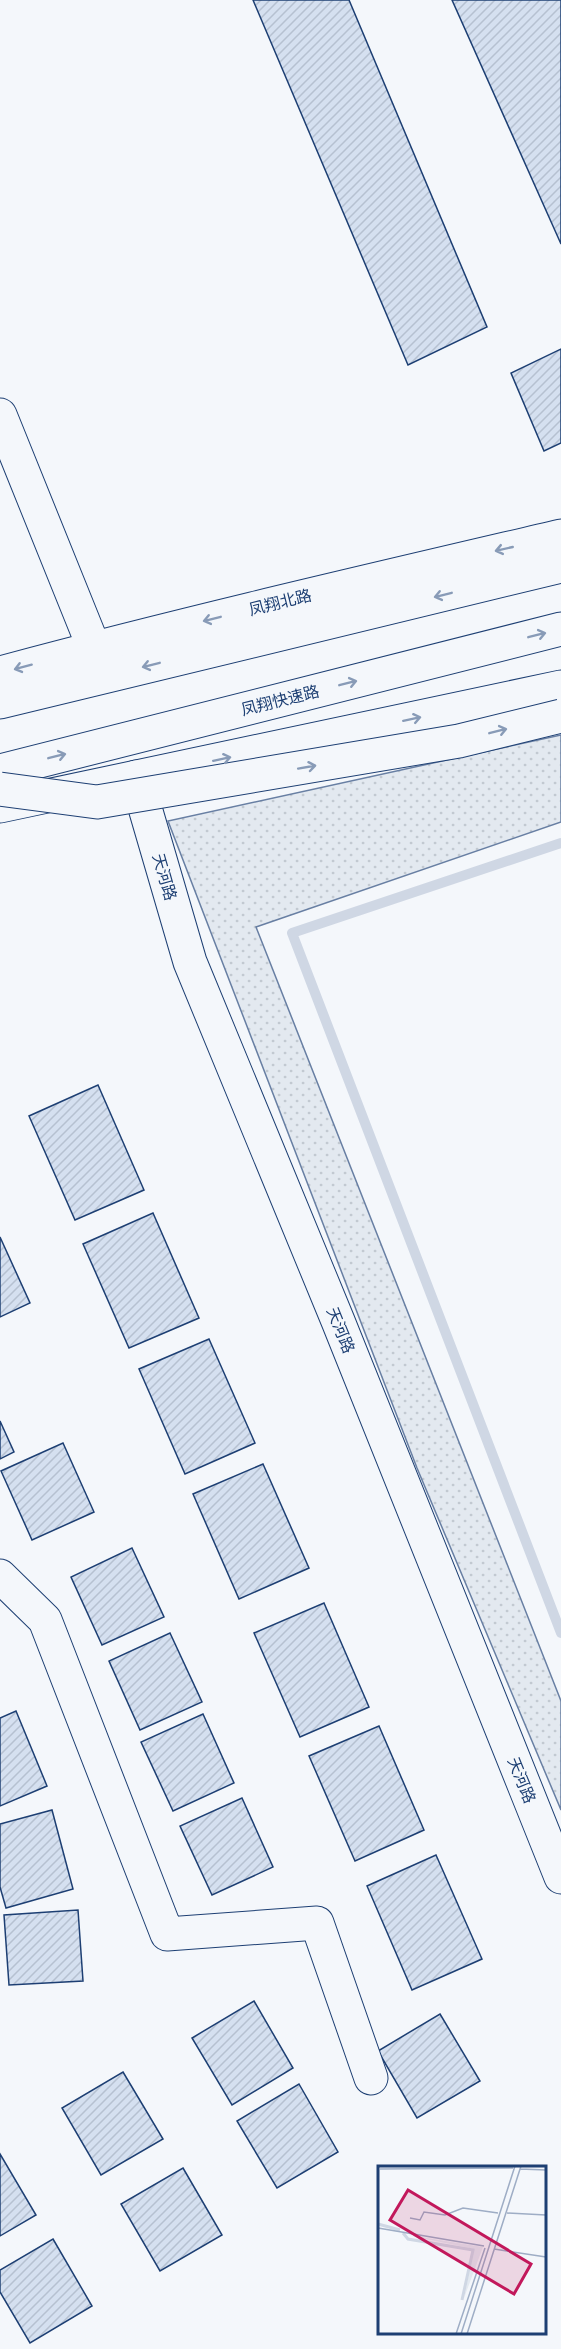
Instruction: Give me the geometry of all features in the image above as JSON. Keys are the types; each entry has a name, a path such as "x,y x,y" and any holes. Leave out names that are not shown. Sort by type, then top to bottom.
{"main road":[{"path":"0,415 94,648"},
{"name":"凤翔北路","path":"0,674 94,648 561,536"},
{"path":"0,702 561,566"},
{"name":"凤翔快速路","path":"0,771 561,629"},
{"path":"0,806 561,687"},
{"path":"0,789 97,802 459,741 561,716"},
{"name":"天河路","path":"136,777 190,962 338,1321 561,1877"},
{"path":"0,1576 45,1620 167,1934 317,1923 371,2078"}],"shaded area":[{"path":"561,735 561,822 256,927 561,1701 561,1810 417,1468 168,821"}],"building":[{"path":"253,0 349,0 487,327 408,365"},
{"path":"452,0 561,0 561,244"},
{"path":"561,349 561,443 544,451 511,373"},
{"path":"98,1085 144,1190 75,1220 29,1116"},
{"path":"153,1213 199,1318 129,1348 83,1244"},
{"path":"0,1237 30,1303 0,1317"},
{"path":"209,1339 255,1443 185,1474 139,1369"},
{"path":"0,1421 14,1452 0,1459"},
{"path":"63,1443 94,1512 32,1540 1,1471"},
{"path":"263,1464 309,1568 239,1599 193,1494"},
{"path":"132,1548 164,1617 102,1645 71,1577"},
{"path":"324,1603 369,1707 300,1737 254,1633"},
{"path":"170,1633 202,1702 140,1730 109,1661"},
{"path":"16,1711 47,1786 0,1806 0,1718"},
{"path":"203,1714 234,1783 173,1811 141,1742"},
{"path":"379,1726 424,1830 355,1861 309,1756"},
{"path":"242,1798 273,1867 212,1895 180,1826"},
{"path":"52,1810 73,1889 6,1908 0,1887 0,1824"},
{"path":"436,1855 482,1959 412,1990 367,1886"},
{"path":"78,1910 83,1981 9,1985 4,1915"},
{"path":"254,2001 293,2068 232,2105 192,2038"},
{"path":"440,2014 480,2081 417,2118 378,2051"},
{"path":"123,2072 163,2139 101,2175 62,2108"},
{"path":"299,2084 338,2152 277,2188 237,2121"},
{"path":"0,2154 36,2215 0,2236"},
{"path":"183,2168 222,2235 160,2271 121,2204"},
{"path":"53,2239 92,2306 30,2343 0,2292 0,2270"}],"waterway":[{"path":"561,843 292,933 561,1633"}]}
